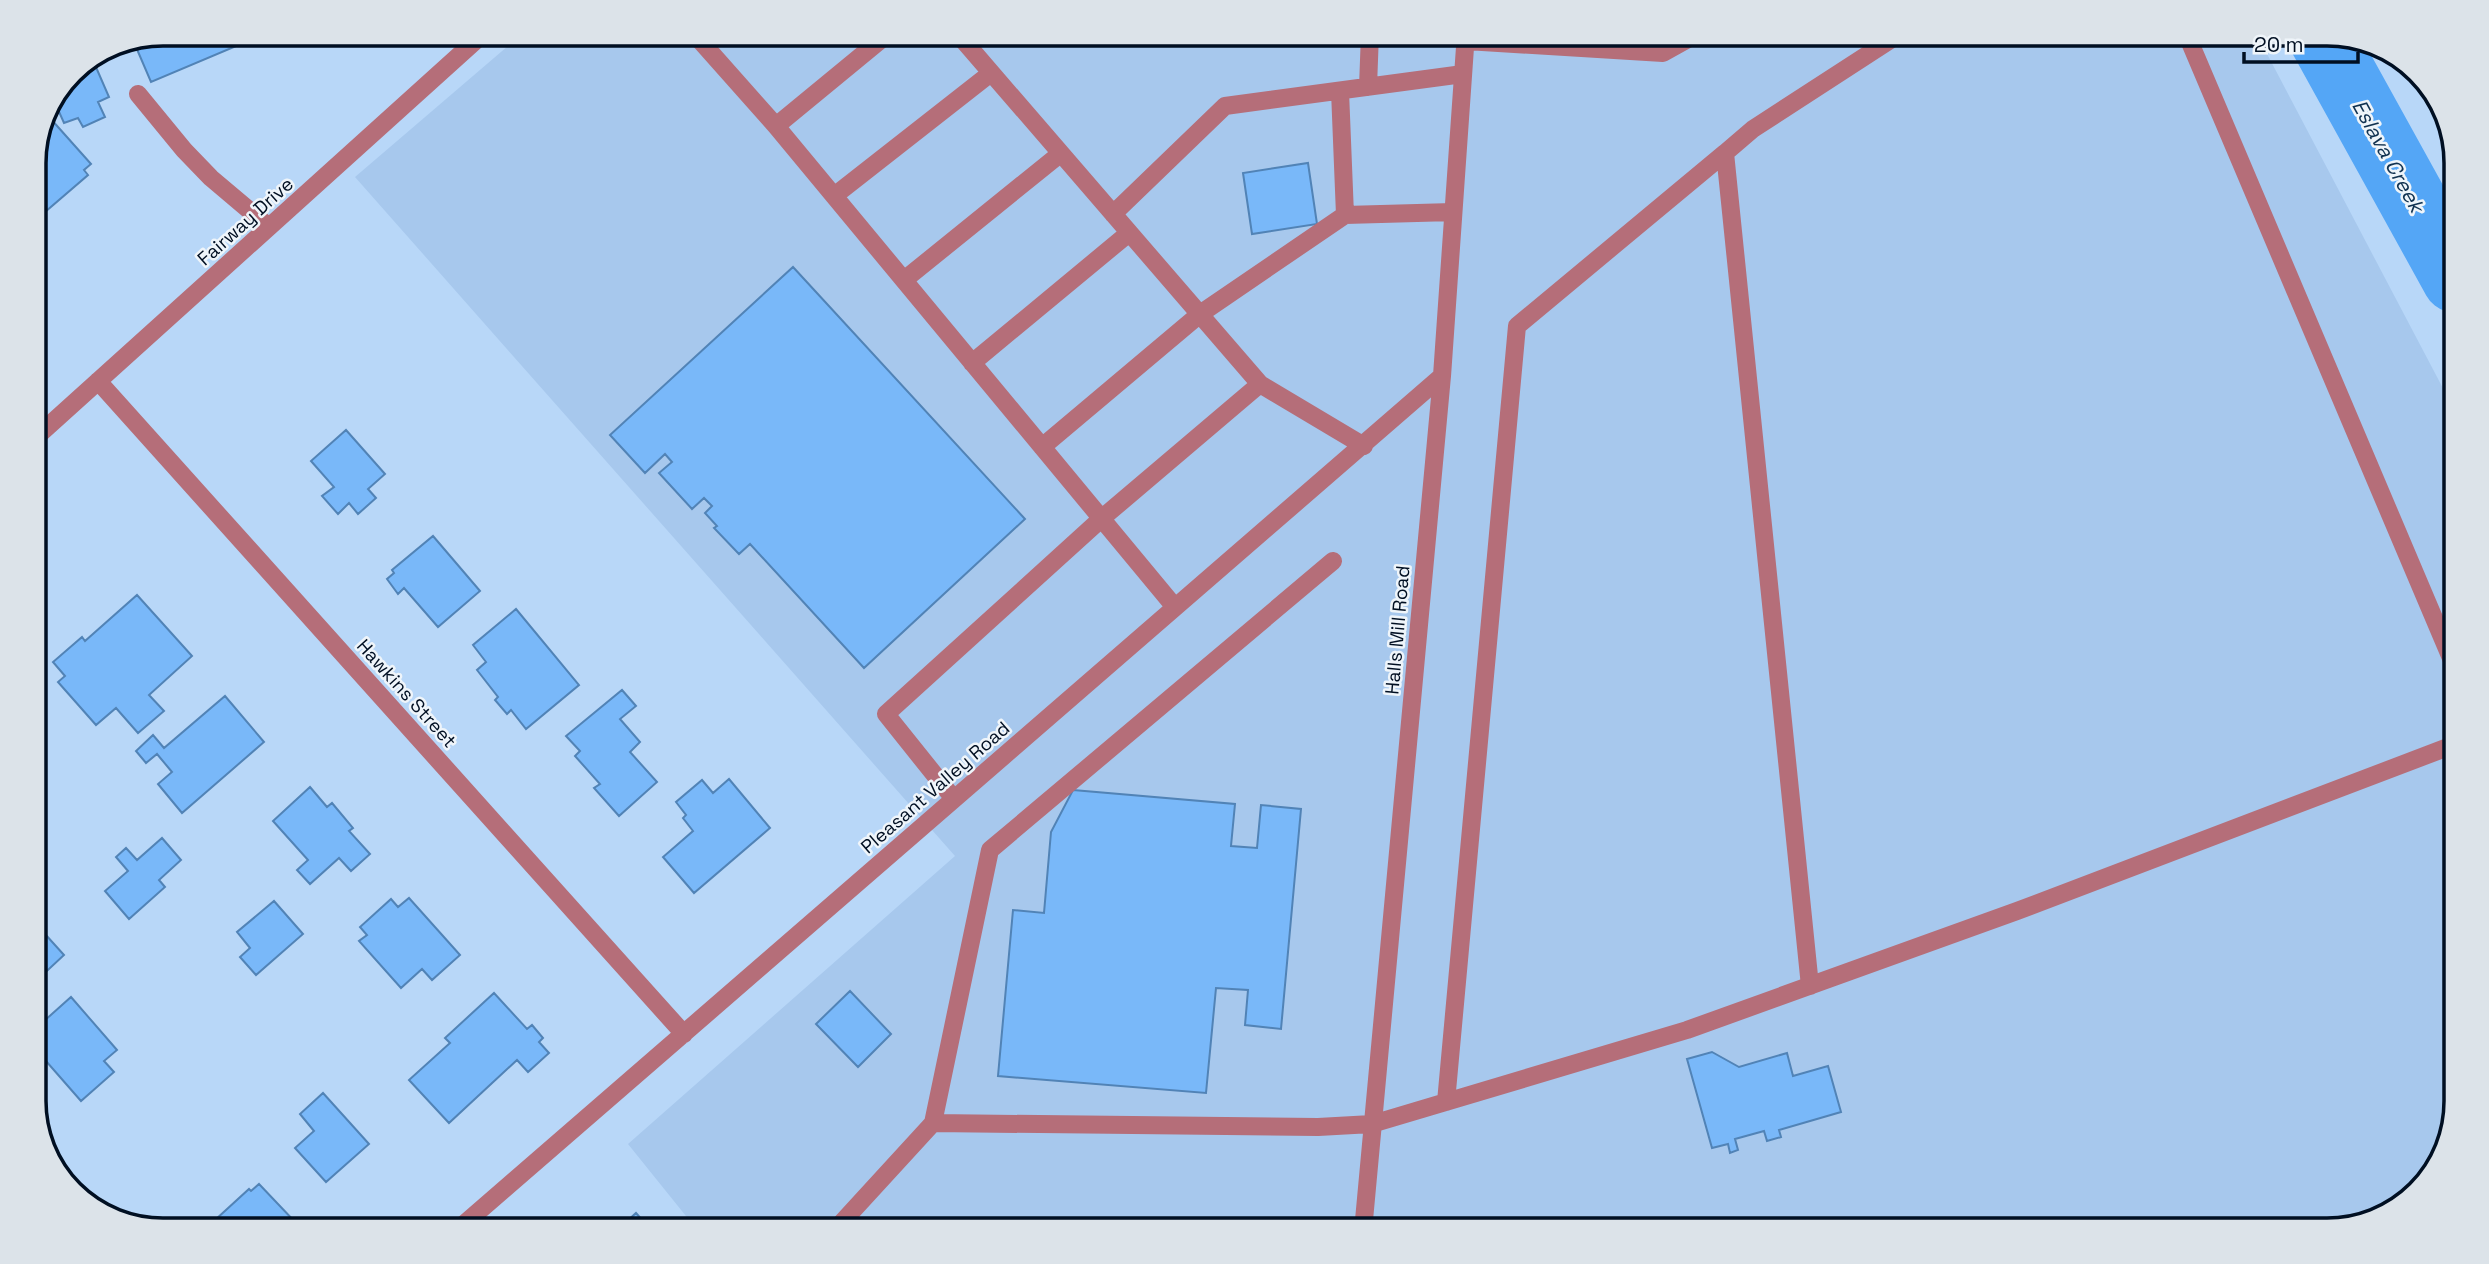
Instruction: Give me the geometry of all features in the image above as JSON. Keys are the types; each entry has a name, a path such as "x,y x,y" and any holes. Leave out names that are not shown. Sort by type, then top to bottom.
{"street":[{"name":"Fairway Drive","path":"46,428 470,46"},
{"path":"705,46 776,126 1174,606"},
{"path":"776,126 873,46"},
{"path":"968,46 1260,384 1364,446"},
{"path":"1368,87 1370,46"},
{"name":"Halls Mill Road","path":"1364,1218 1442,376 1465,46"},
{"path":"1615,46 1663,53 1676,46"},
{"path":"1446,1102 1517,326 1753,128 1881,46"},
{"path":"2192,46 2444,641"},
{"path":"834,196 991,73"},
{"path":"1113,214 1225,106 1463,74"},
{"path":"1340,91 1345,215"},
{"path":"138,94 211,178 269,227"},
{"path":"1725,152 1810,986"},
{"path":"904,280 1060,154"},
{"path":"1042,447 1200,314 1345,215 1453,212"},
{"path":"972,363 1129,233"},
{"name":"Pleasant Valley Road","path":"471,1218 1442,376"},
{"name":"Hawkins Street","path":"98,381 684,1034"},
{"path":"954,799 886,714 1101,519 1260,384"},
{"path":"846,1218 933,1123 990,850 1332,561"},
{"path":"933,1123 1318,1127 1372,1124 1687,1030 1996,919 2444,749"}],"shaded area":[{"path":"508,46 2263,46 2443,389 2444,1101 2441,1124 2431,1153 2414,1179 2391,1199 2364,1212 2326,1218 688,1218 628,1144 955,856 355,177"}],"building":[{"path":"163,46 236,46 151,82 137,49"},
{"path":"96,67 109,97 98,102 105,117 83,127 78,118 64,123 58,110 70,91"},
{"path":"53,122 91,164 84,170 88,175 46,211 46,155"},
{"path":"1308,163 1317,224 1252,234 1243,173"},
{"path":"793,267 1025,519 864,668 750,544 739,554 714,528 717,526 705,513 712,506 704,498 692,509 659,473 672,462 665,454 645,473 610,435"},
{"path":"346,430 385,474 368,489 376,498 358,514 349,503 338,514 322,496 334,487 311,461"},
{"path":"433,536 480,591 438,627 404,588 398,594 387,579 394,573 392,570"},
{"path":"137,595 192,656 149,695 164,711 138,733 116,708 96,725 58,682 65,676 53,662 82,637 85,641"},
{"path":"516,609 579,685 526,729 511,710 507,714 495,700 498,697 477,670 486,662 473,645"},
{"path":"622,690 636,706 620,719 640,742 630,752 657,782 619,816 594,788 600,784 575,756 580,751 566,736"},
{"path":"225,696 264,742 182,813 158,784 172,772 157,754 146,763 136,751 153,735 164,748"},
{"path":"729,779 770,828 694,893 663,857 693,831 676,802 702,780 713,793"},
{"path":"310,787 327,807 332,803 353,828 349,831 370,854 351,871 339,858 310,884 297,870 308,860 273,821"},
{"path":"1073,790 1235,804 1231,846 1257,848 1261,805 1301,809 1281,1029 1245,1025 1248,990 1216,988 1206,1093 998,1076 1013,910 1044,913 1051,832"},
{"path":"162,838 181,860 159,880 165,887 129,919 105,891 128,871 116,857 126,848 137,860"},
{"path":"409,898 460,955 432,980 422,969 401,988 359,941 367,935 360,927 391,899 398,907"},
{"path":"274,901 303,934 256,975 240,957 250,948 237,932"},
{"path":"46,935 64,955 46,972"},
{"path":"850,991 891,1034 858,1067 816,1024"},
{"path":"494,993 527,1029 532,1025 543,1038 539,1042 549,1053 528,1072 517,1060 449,1123 409,1080 450,1043 445,1038"},
{"path":"71,997 117,1050 104,1061 114,1072 81,1101 46,1061 46,1019"},
{"path":"1712,1052 1739,1067 1787,1053 1793,1076 1828,1066 1841,1112 1779,1130 1781,1137 1767,1141 1764,1131 1735,1139 1738,1150 1730,1153 1728,1144 1712,1148 1687,1059"},
{"path":"323,1093 369,1144 326,1182 295,1148 314,1131 300,1114"},
{"path":"259,1184 291,1218 217,1218 249,1189 251,1191"}],"waterway":[{"name":"Eslava Creek","path":"2327,46 2443,256"}]}
